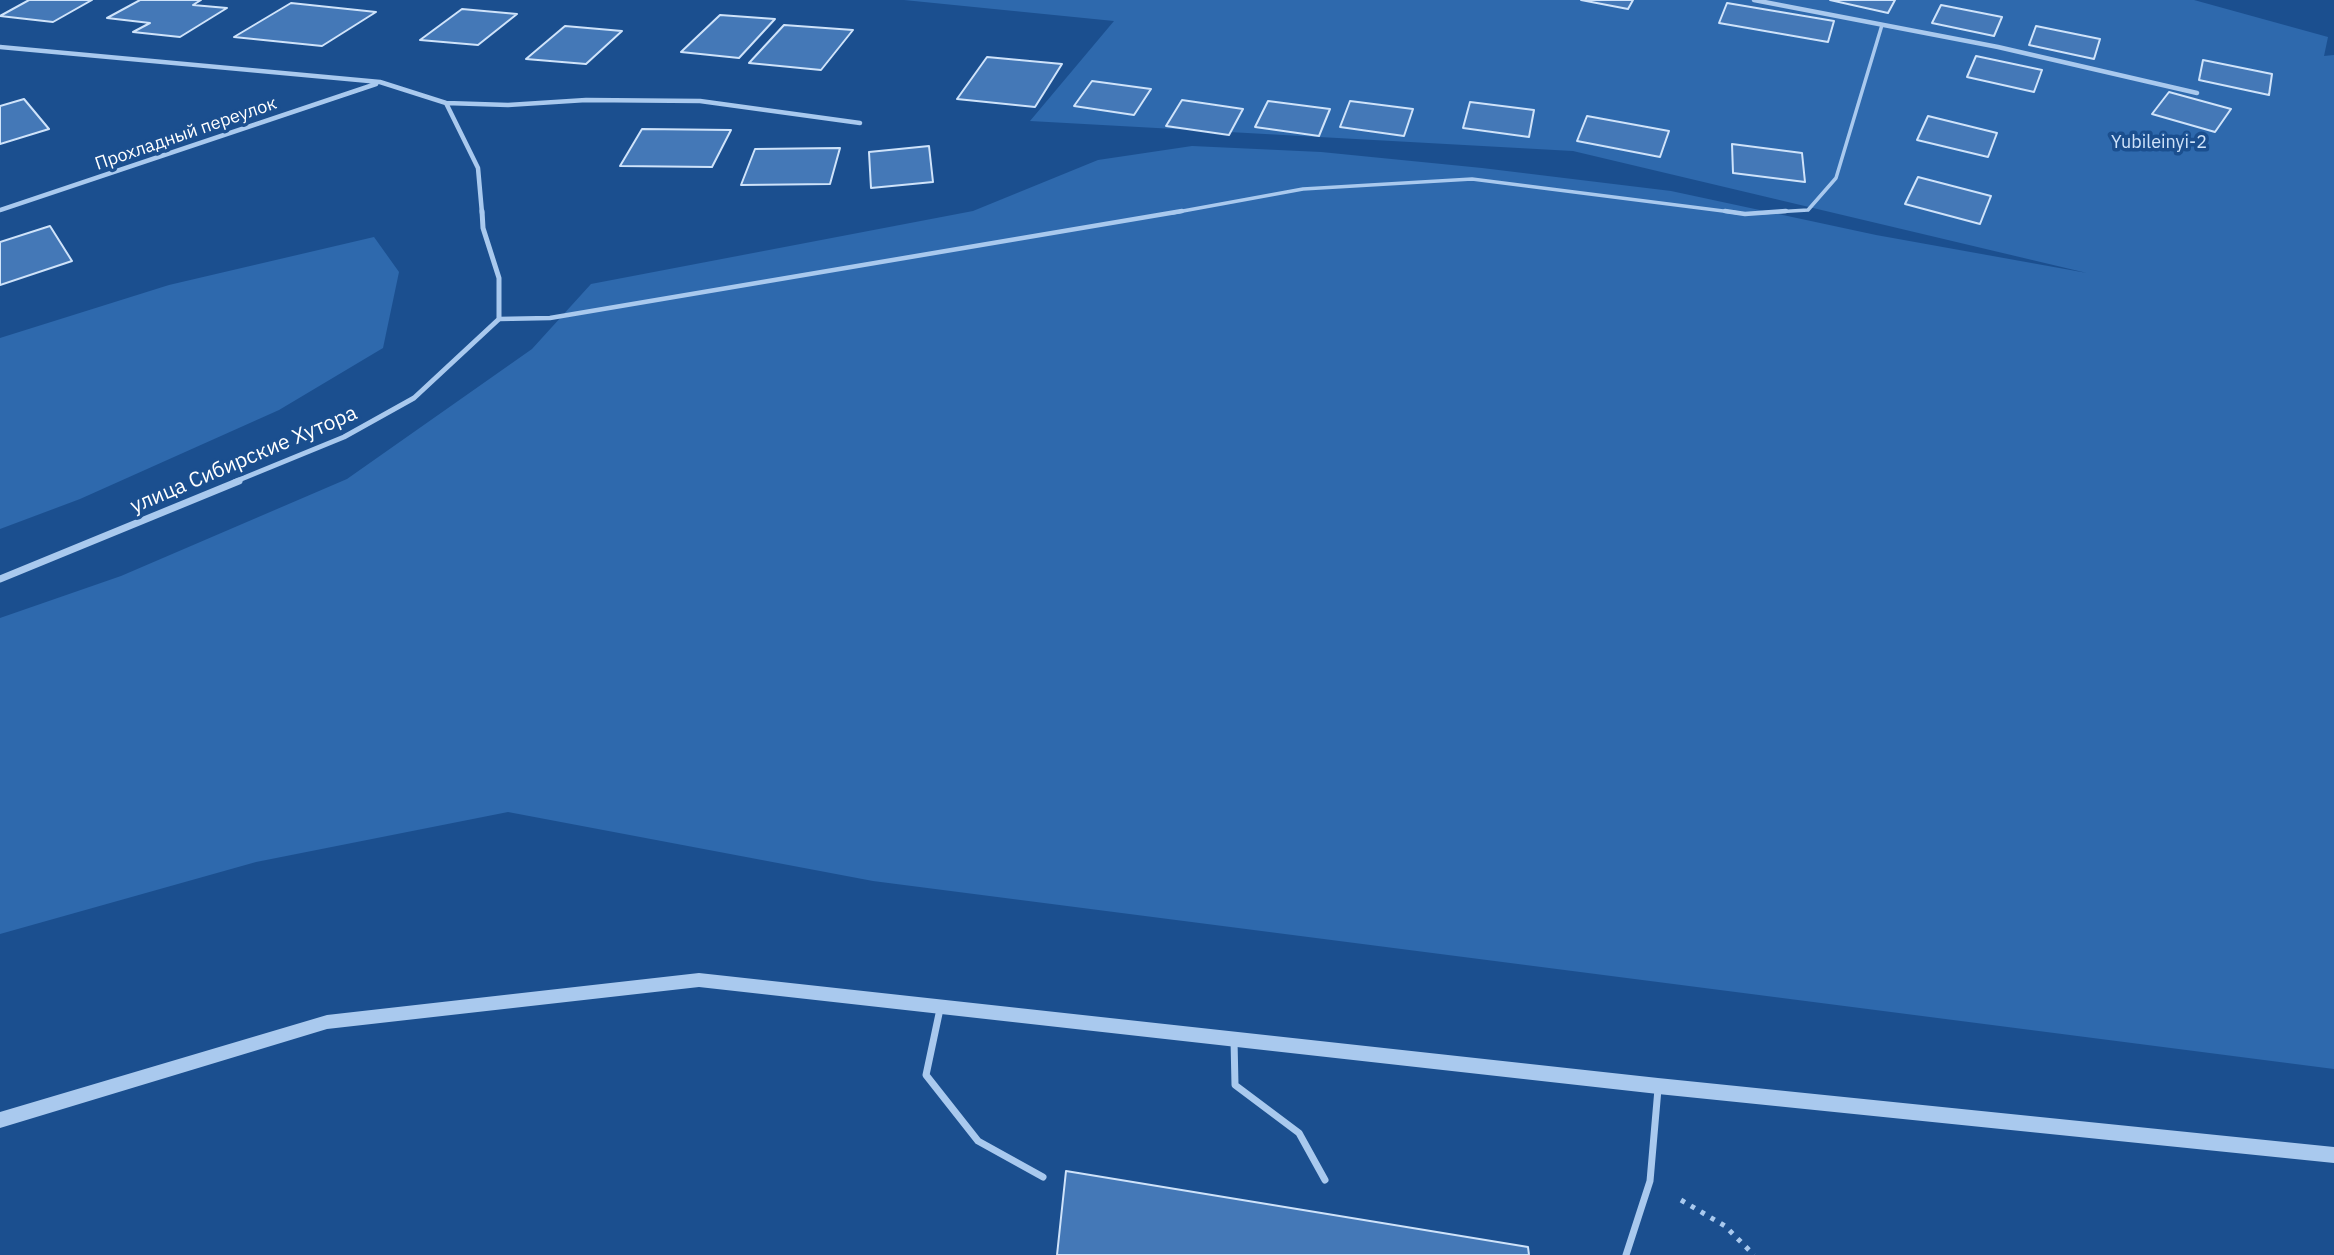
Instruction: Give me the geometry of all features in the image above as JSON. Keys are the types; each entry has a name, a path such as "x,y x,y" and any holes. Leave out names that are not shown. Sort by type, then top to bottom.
{"street":[{"path":"1754,0 1998,47 2197,93"},
{"path":"0,47 380,82 446,103 508,106 586,100 700,100 860,123"},
{"name":"Прохладный переулок","path":"0,211 380,82"},
{"path":"446,103 478,167 483,228 499,278 499,319"},
{"name":"улица Сибирские Хутора","path":"0,579 344,437 414,398 499,319"},
{"path":"0,1120 327,1022 699,979 1658,1086 2334,1155"}],"lane":[{"path":"499,319 550,318 1119,223 1303,189 1472,179 1745,214 1808,210 1836,178 1882,24"},
{"path":"940,1006 926,1075 978,1141 1043,1177"},
{"path":"1234,1040 1235,1085 1299,1133 1325,1180"},
{"path":"1626,1255 1650,1181 1658,1086"}],"path":[{"path":"1650,1181 1725,1226 1754,1255"}],"green space":[{"name":"Yubileinyi-2","path":"904,0 2194,0 2328,37 2324,56 2334,55 2334,1069 873,881 508,812 256,862 0,934 0,618 121,576 347,479 532,349 591,284 973,211 1098,160 1192,146 1321,152 1671,191 1876,235 2087,273 1573,151 1030,121 1114,21"},
{"path":"374,237 399,272 383,348 279,410 80,499 0,529 0,338 169,285"}],"building":[{"path":"29,0 92,0 53,22 0,16"},
{"path":"140,0 201,0 193,5 227,8 180,37 133,32 150,23 107,18"},
{"path":"1581,0 1633,0 1628,9"},
{"path":"1830,0 1895,0 1888,13"},
{"path":"291,3 376,12 322,46 234,37"},
{"path":"1727,3 1834,21 1828,42 1719,23"},
{"path":"1941,5 2002,17 1994,36 1932,23"},
{"path":"462,9 517,14 478,45 420,40"},
{"path":"720,15 775,19 739,58 681,52"},
{"path":"784,25 853,30 821,70 749,63"},
{"path":"565,26 622,31 586,64 526,59"},
{"path":"2036,26 2100,39 2094,59 2029,45"},
{"path":"1976,56 2042,70 2034,92 1967,77"},
{"path":"987,57 1062,64 1035,107 957,99"},
{"path":"2203,60 2272,74 2269,95 2199,80"},
{"path":"1092,81 1151,89 1134,115 1074,106"},
{"path":"2169,92 2231,109 2215,132 2152,114"},
{"path":"24,99 49,129 0,144 0,106"},
{"path":"1182,100 1243,109 1229,135 1166,126"},
{"path":"1268,101 1330,109 1319,136 1255,127"},
{"path":"1350,101 1413,109 1404,136 1340,127"},
{"path":"1470,102 1534,110 1529,137 1463,128"},
{"path":"1587,116 1669,131 1660,157 1577,141"},
{"path":"1928,116 1997,133 1988,157 1917,140"},
{"path":"642,129 731,130 712,167 620,166"},
{"path":"1732,144 1802,153 1805,182 1733,173"},
{"path":"929,146 933,182 871,188 869,152"},
{"path":"840,148 830,184 741,185 755,149"},
{"path":"1918,177 1991,196 1980,224 1905,204"},
{"path":"50,226 72,261 0,285 0,242"},
{"path":"1066,1171 1528,1247 1529,1255 1057,1255"}]}
